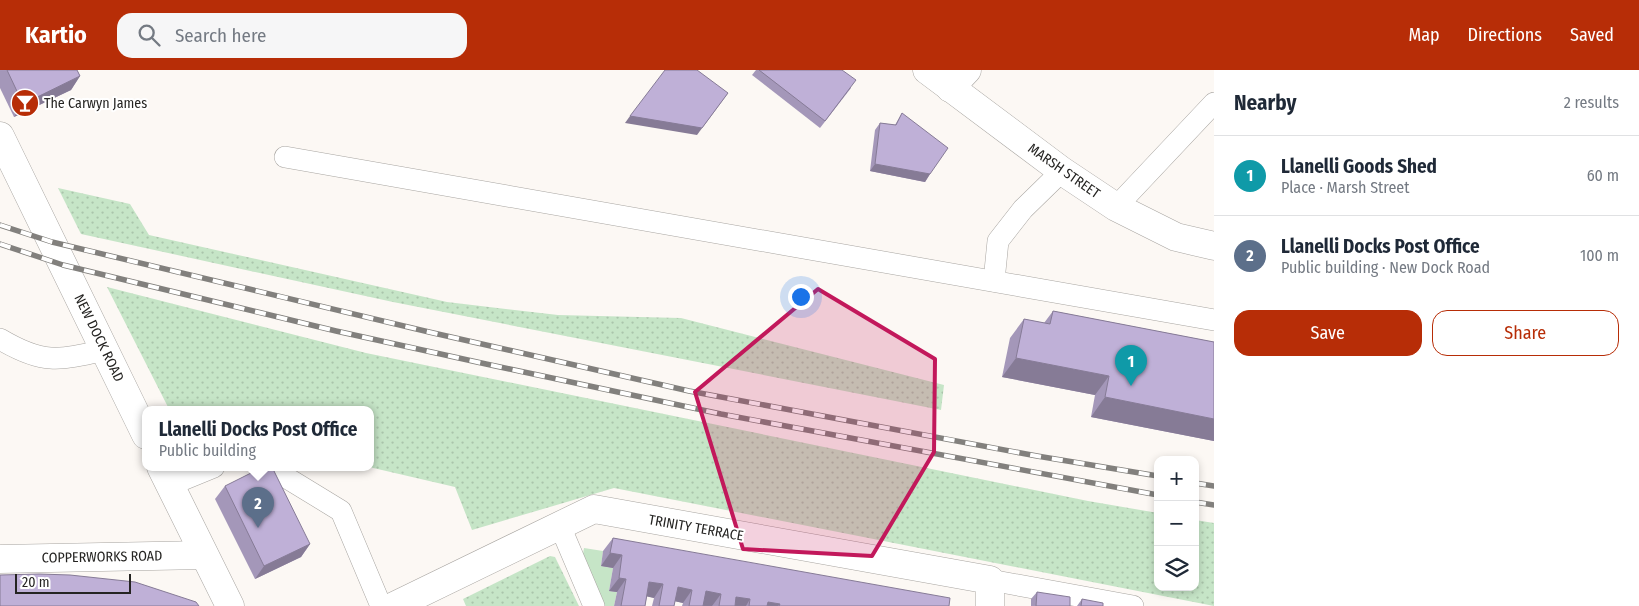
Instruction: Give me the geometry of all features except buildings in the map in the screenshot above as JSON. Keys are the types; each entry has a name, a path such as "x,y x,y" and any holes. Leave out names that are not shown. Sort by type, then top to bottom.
{"street":[{"name":"MARSH STREET","path":"926,70 958,79 1062,171 1116,207 1176,237 1214,246"},
{"name":"NEW DOCK ROAD","path":"0,136 142,427"},
{"path":"165,476 230,606"},
{"name":"TRINITY TERRACE","path":"394,606 594,509 990,593"},
{"name":"COPPERWORKS ROAD","path":"0,559 204,555"}],"lane":[{"path":"1116,207 1214,104"},
{"path":"285,157 1214,320"},
{"path":"994,281 998,241 1023,209 1062,171"},
{"path":"0,339 26,353 44,358 67,358 104,350"},
{"path":"165,476 193,471"},
{"path":"276,471 341,511 381,606"},
{"path":"560,526 594,606"},
{"path":"990,593 1133,606"}],"highlighted area":[{"path":"818,289 935,359 934,452 872,556 743,549 695,392"}],"green space":[{"path":"58,188 130,204 149,235 447,302 558,315 681,318 944,385 941,410 393,302 81,234"},
{"path":"107,287 366,353 1088,501 1154,512 1154,591 1199,591 1199,521 1214,523 1214,606 614,488 472,530 455,487 374,468 374,406 167,406"},
{"path":"584,548 603,551 601,566 613,568 609,591 617,592 614,606 605,606 583,554"},
{"path":"550,556 555,557 579,606 466,606 463,599"}],"railway":[{"path":"0,225 52,242 429,332 689,391 1037,456 1154,475"},
{"path":"0,244 63,265 336,331 486,364 721,414 1154,494"},
{"path":"1199,484 1214,486"},
{"path":"1199,503 1214,505"}],"place":[{"name":"The Carwyn James","path":"25,103"},
{"name":"Llanelli Goods Shed","path":"1131,386"},
{"name":"Llanelli Docks Post Office","path":"258,528"}]}
